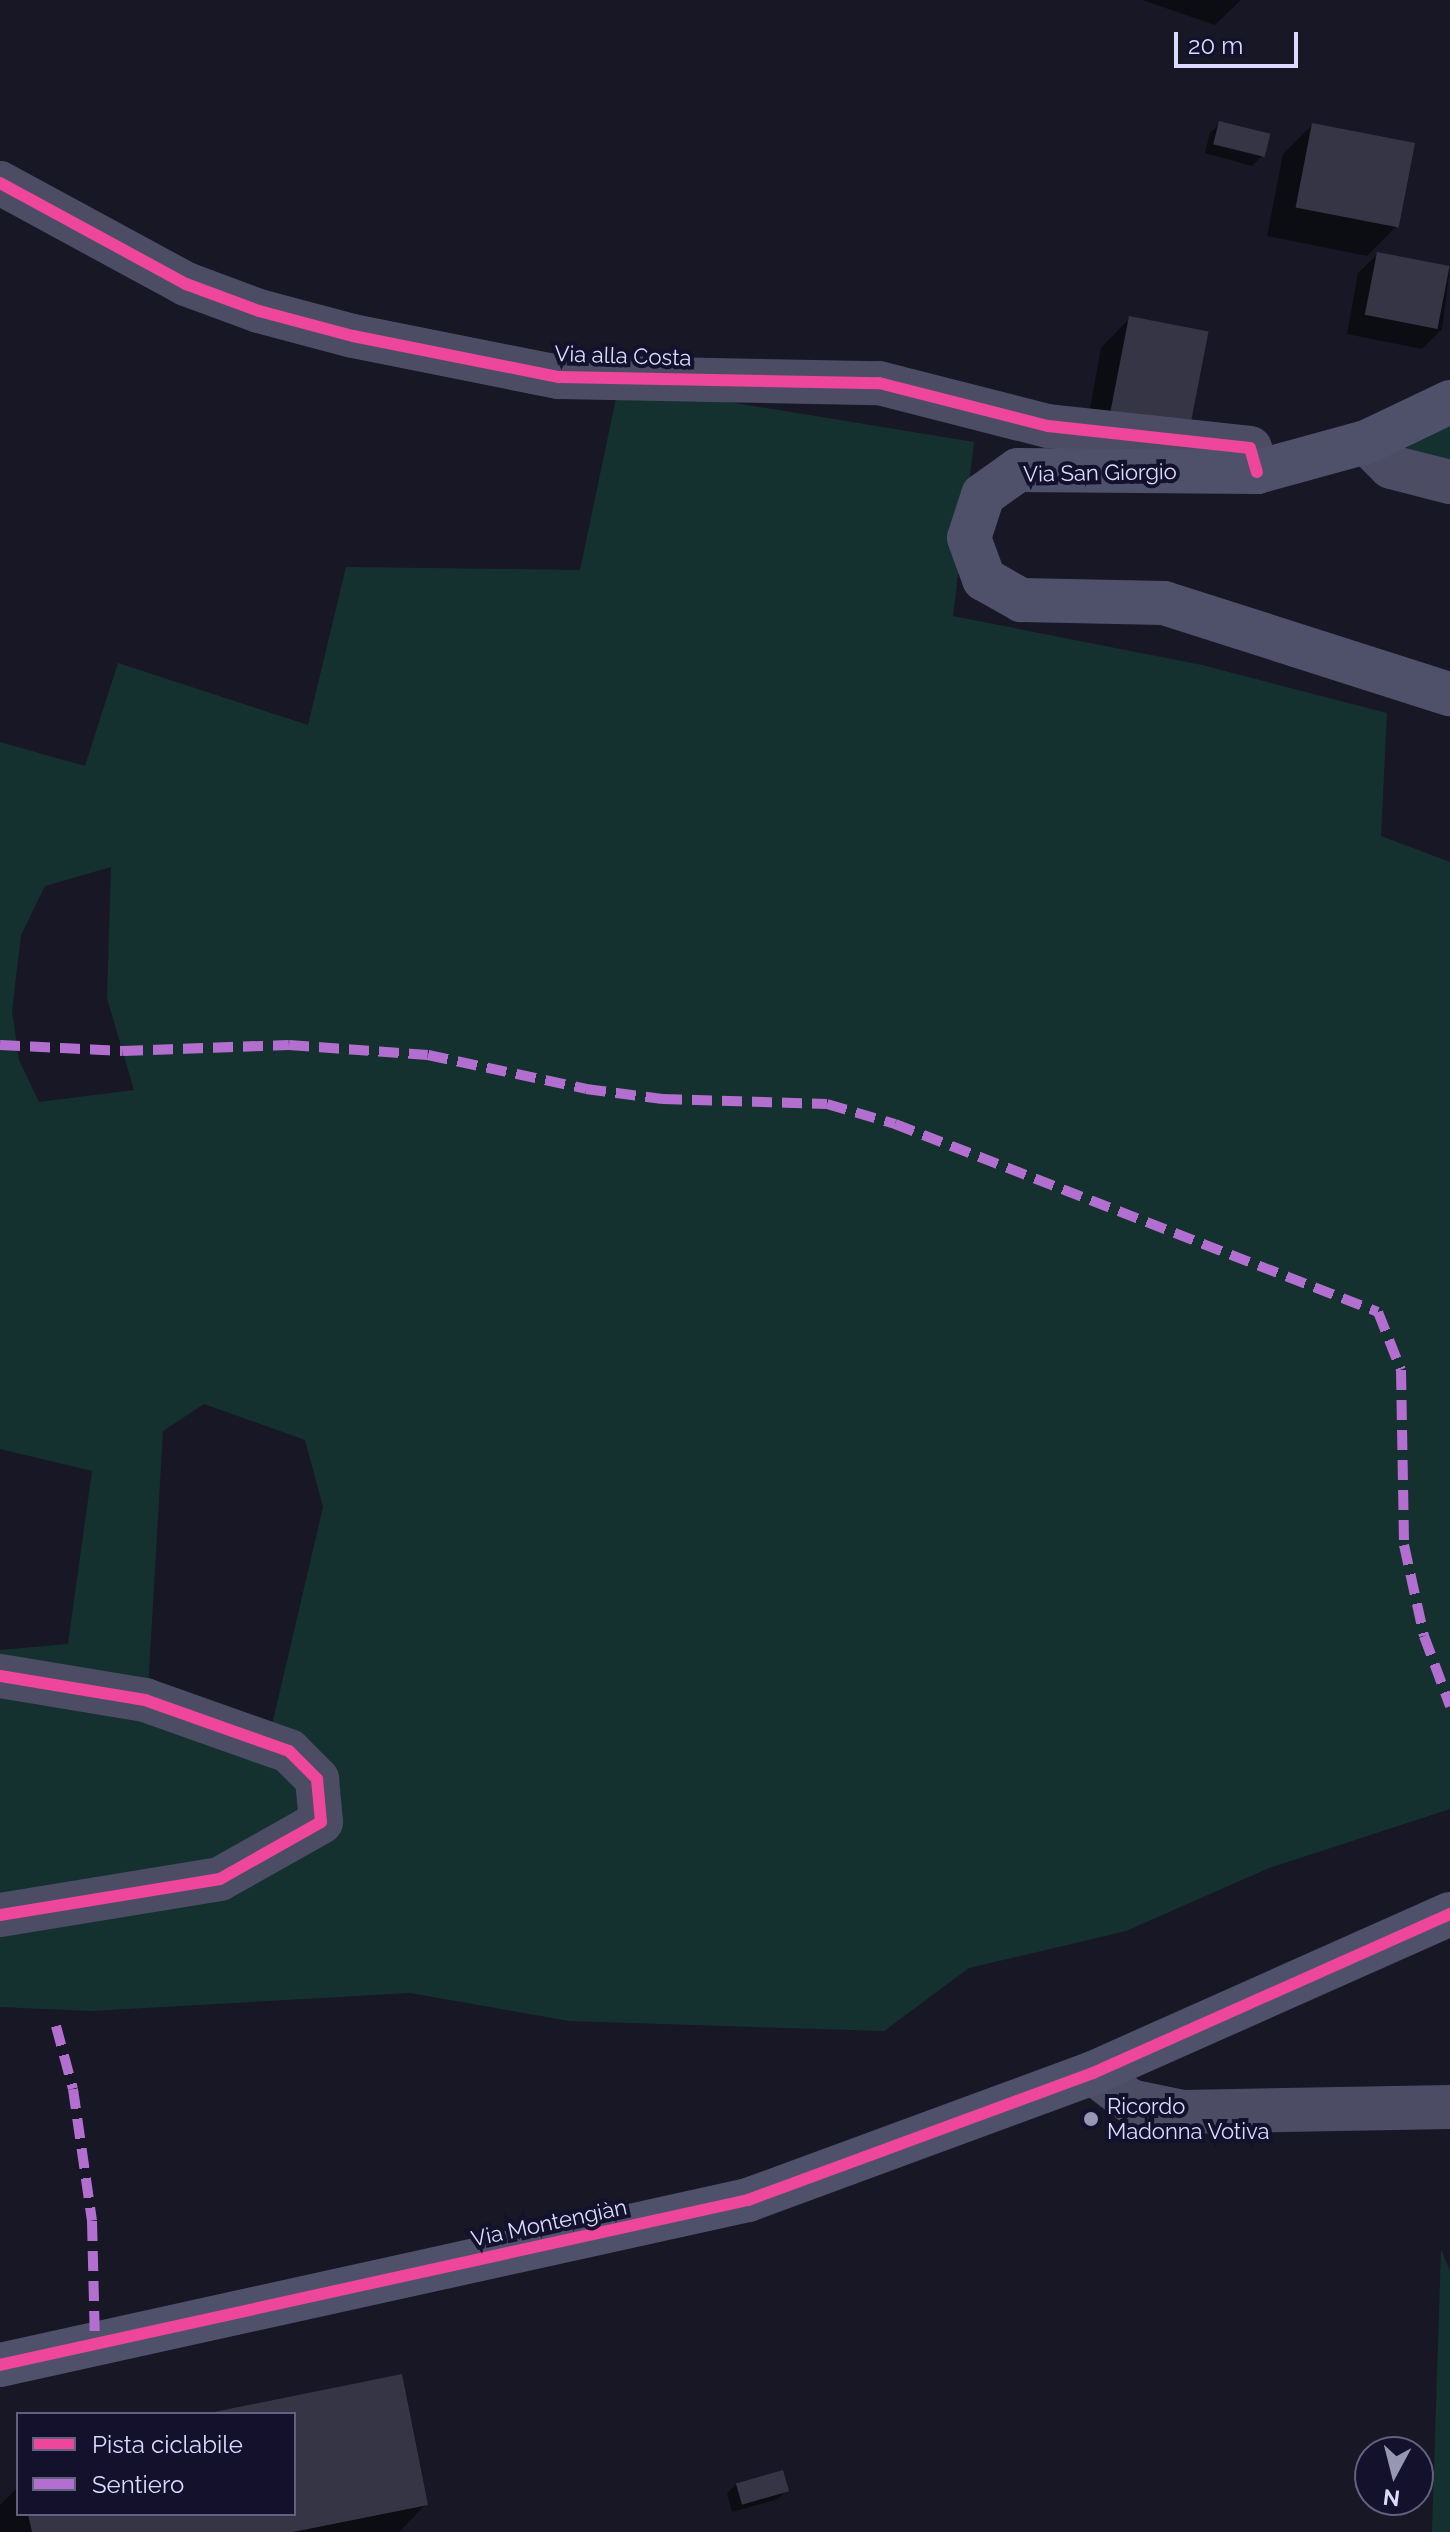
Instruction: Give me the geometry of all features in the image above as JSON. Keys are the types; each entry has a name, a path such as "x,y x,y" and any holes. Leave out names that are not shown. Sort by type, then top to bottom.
{"street":[{"name":"Via alla Costa","path":"0,183 186,284 259,311 353,336 559,377 879,383 1048,426 1250,448 1257,472"},
{"name":"Via San Giorgio","path":"1450,402 1366,442 1257,472 1018,470 983,495 969,538 984,579 1021,600 1164,603 1450,694"},
{"path":"1366,442 1391,467 1450,482"},
{"path":"0,1676 145,1700 289,1751 317,1779 321,1822 220,1879 0,1915"},
{"name":"Via Montengiàn","path":"0,2365 748,2200 1093,2073 1450,1914"},
{"path":"1093,2073 1130,2101 1183,2112 1450,2107"}],"green space":[{"path":"619,384 974,442 953,616 1202,665 1387,713 1381,836 1450,862 1450,1809 1269,1868 1126,1931 969,1968 884,2031 569,2021 410,1993 91,2011 0,2007 0,1650 68,1644 92,1471 0,1449 0,742 85,766 118,663 308,725 346,567 580,570","holes":["111,867 107,998 134,1090 39,1102 19,1060 12,1011 21,935 45,886","204,1404 305,1440 323,1507 269,1738 148,1690 163,1431"]},
{"path":"1450,417 1450,468 1403,450"},
{"path":"1441,2249 1450,2271 1450,2532 1432,2532"}],"building":[{"path":"1219,121 1270,134 1265,157 1213,144"},
{"path":"1312,123 1415,143 1399,227 1296,207"},
{"path":"1377,252 1450,266 1437,329 1365,315"},
{"path":"1129,316 1209,331 1190,428 1110,412"},
{"path":"402,2374 428,2505 293,2532 32,2532 28,2516 296,2516 296,2412 214,2412"},
{"path":"783,2470 789,2491 742,2505 736,2484"}],"marked path":[{"path":"0,1045 123,1051 289,1045 428,1055 586,1089 662,1099 827,1104 895,1124 1378,1312 1401,1370 1404,1545 1424,1636 1450,1706"},
{"path":"56,2026 73,2089 92,2221 95,2344"}],"cycle path":[{"path":"0,183 186,284 259,311 353,336 559,377 879,383 1048,426 1250,448 1257,472"},
{"path":"0,1676 145,1700 289,1751 317,1779 321,1822 220,1879 0,1915"},
{"path":"0,2365 748,2200 1093,2073 1450,1914"}],"place":[{"name":"Ricordo Madonna Votiva","path":"1091,2119"}]}
